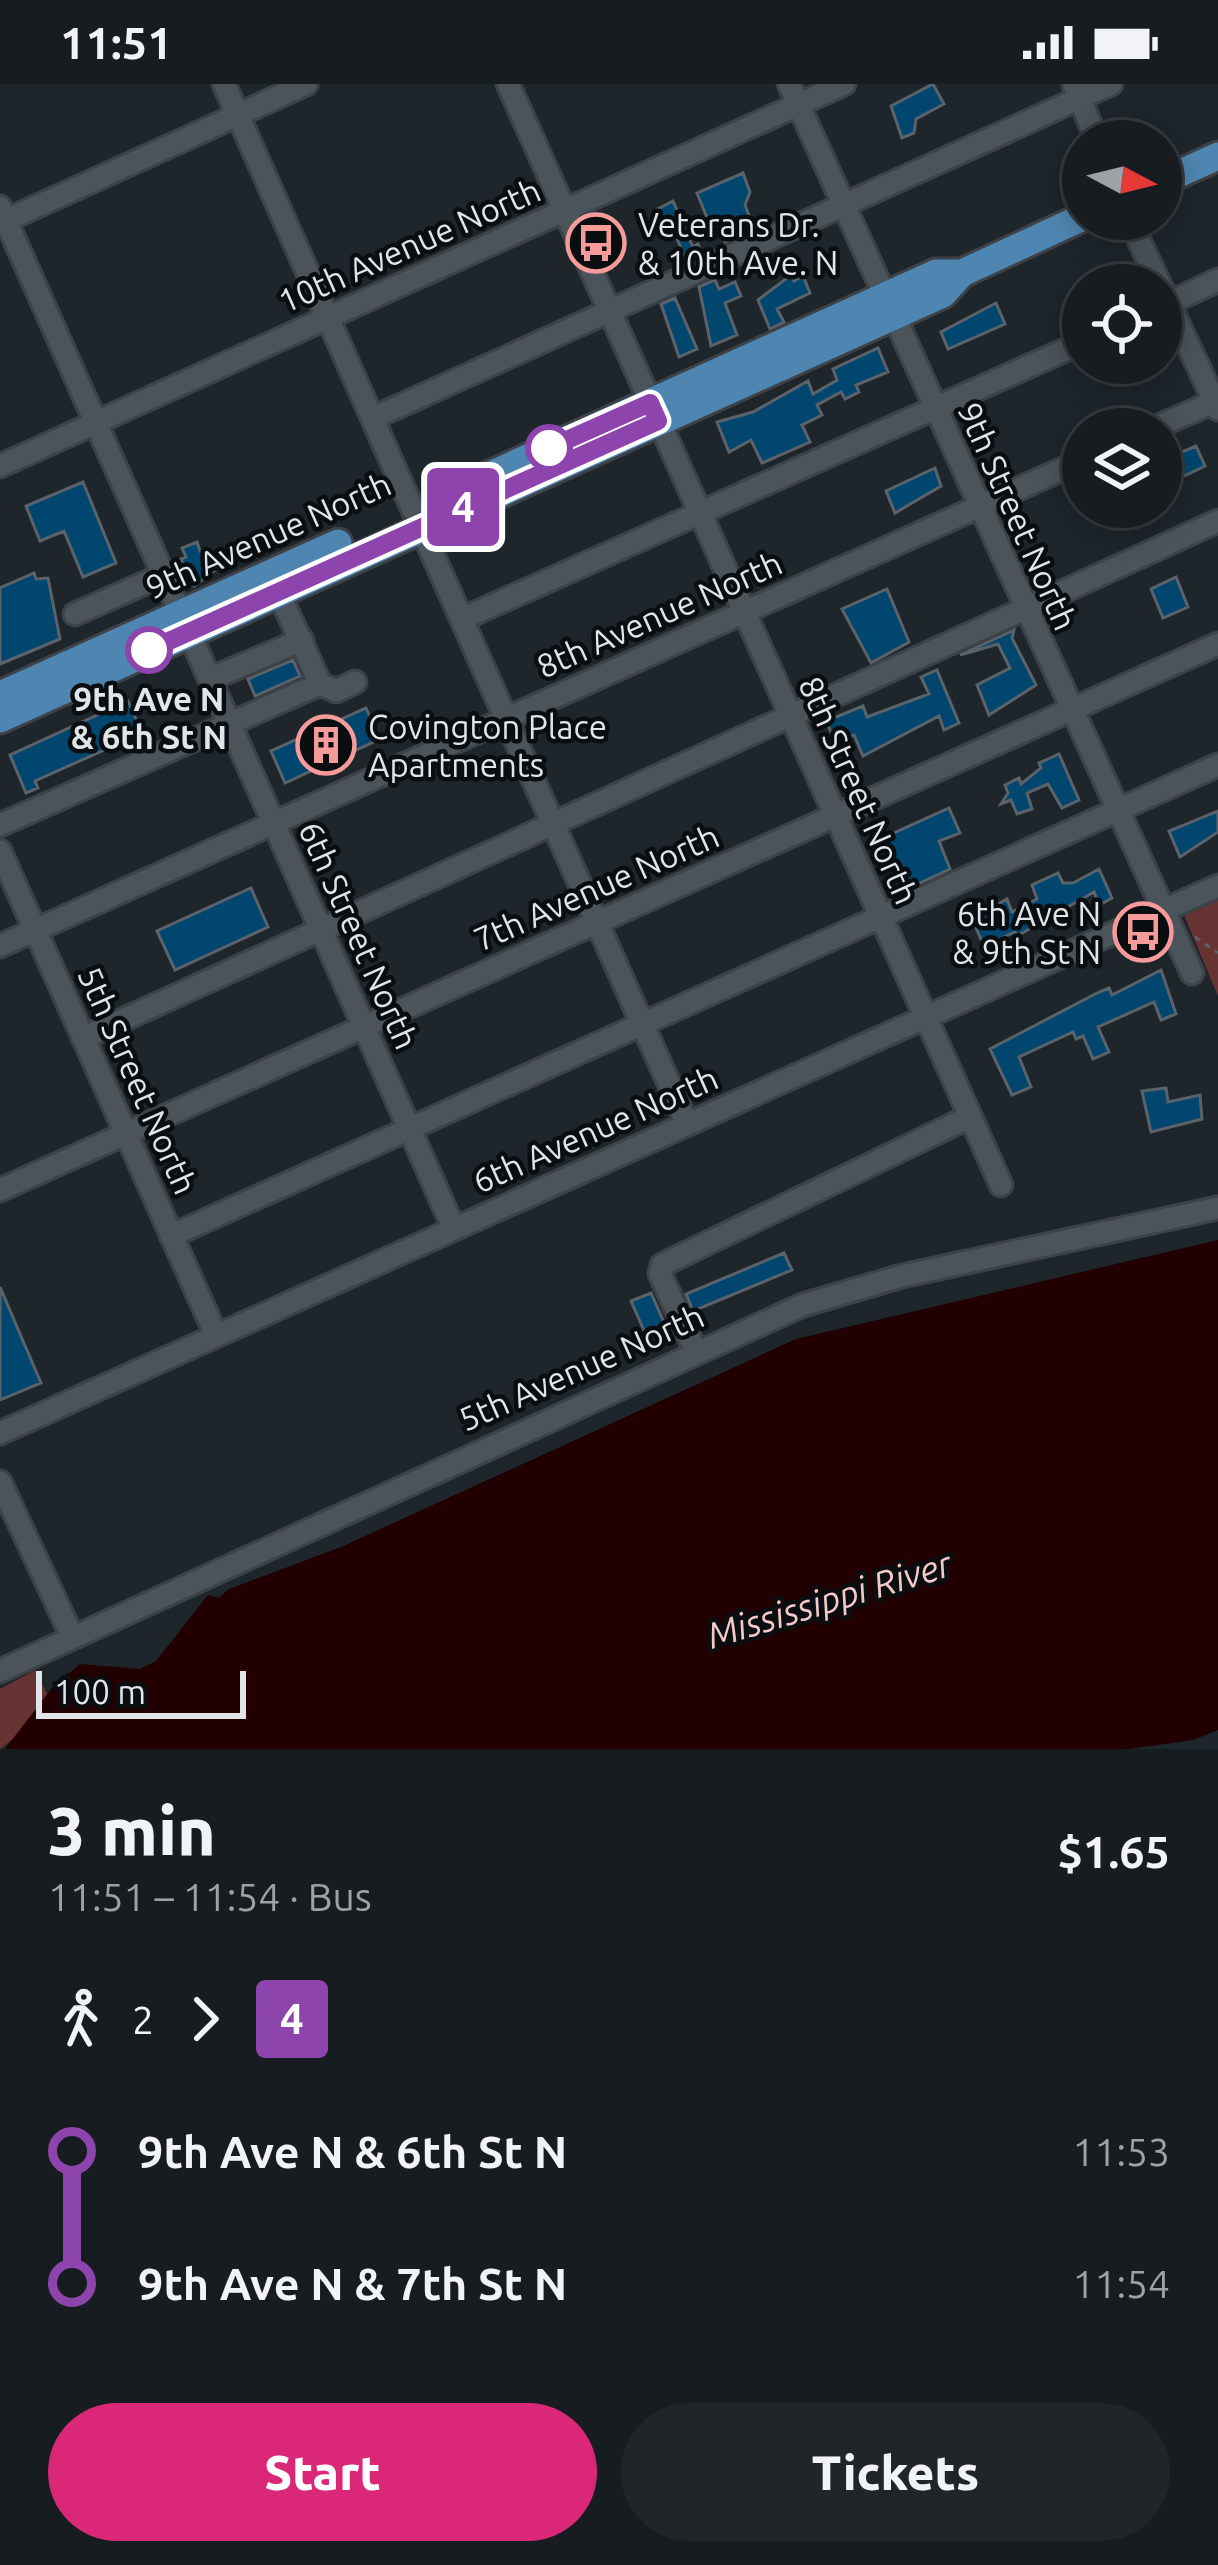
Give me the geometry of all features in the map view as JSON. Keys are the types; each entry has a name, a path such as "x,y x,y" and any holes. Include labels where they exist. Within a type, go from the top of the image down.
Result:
{"main road":[{"path":"1182,172 1218,156"},
{"name":"9th Avenue North","path":"0,695 185,622 886,308 943,294 962,273 1062,227"},
{"name":"9th Avenue North","path":"0,719 185,622 278,591 416,518"}],"street":[{"path":"224,84 687,1124"},
{"path":"2,217 306,84"},
{"name":"8th Street North","path":"508,84 1000,1185"},
{"name":"10th Avenue North","path":"0,466 565,211 793,94 844,84"},
{"path":"373,418 844,206 1077,91 1111,84"},
{"path":"1077,91 1089,120"},
{"name":"9th Street North","path":"793,94 1160,912 1192,973"},
{"name":"6th Street North","path":"2,217 454,1228"},
{"path":"1182,290 1218,280"},
{"path":"1182,333 1217,403 1182,417"},
{"path":"462,619 1062,351"},
{"name":"8th Avenue North","path":"0,946 1062,469"},
{"path":"83,1038 1218,521"},
{"path":"75,614 163,575"},
{"path":"278,591 320,684 336,691 355,682"},
{"path":"210,679 302,640"},
{"name":"7th Avenue North","path":"0,1190 1218,644"},
{"path":"0,825 228,720 320,684"},
{"path":"171,1236 1218,765"},
{"name":"5th Street North","path":"0,851 216,1335"},
{"name":"6th Avenue North","path":"0,1433 1218,886"},
{"path":"696,1352 660,1274 662,1264 969,1117"},
{"name":"5th Avenue North","path":"0,1671 71,1634 696,1352 846,1291 1218,1208"},
{"path":"0,1482 71,1634"}],"path":[{"path":"1192,934 1218,953"}],"shaded area":[{"path":"1218,900 1218,996 1184,915"},
{"path":"35,1670 47,1694 19,1734 0,1749 0,1689"}],"water":[{"name":"Mississippi River","path":"1218,1240 1218,1730 1193,1740 1129,1749 5,1749 52,1688 80,1664 140,1669 156,1661 208,1595 219,1598 229,1589 341,1547 796,1339"}],"building":[{"path":"933,84 944,104 916,119 914,133 902,138 891,106"},
{"path":"743,173 750,192 745,205 754,229 725,242 715,216 708,220 697,193"},
{"path":"673,201 693,247 698,244 702,253 686,260 675,234 667,238 654,211"},
{"path":"791,275 794,281 803,276 810,293 777,309 784,322 770,329 758,300"},
{"path":"715,280 719,289 735,282 741,296 725,303 737,335 711,346 699,287"},
{"path":"675,298 697,349 679,357 661,304"},
{"path":"996,303 1005,324 948,349 941,332"},
{"path":"878,348 888,372 856,385 859,392 845,399 841,392 817,405 822,415 802,425 810,442 762,463 751,440 729,452 717,422 753,412 808,381 813,394 837,380 833,369"},
{"path":"1196,446 1205,466 1182,477 1182,452"},
{"path":"935,468 941,486 895,513 886,491"},
{"path":"83,482 116,563 83,577 64,531 40,541 26,506"},
{"path":"197,542 200,551 208,548 214,571 194,586 181,559 186,557 182,548"},
{"path":"34,573 36,579 48,578 60,639 0,664 0,588"},
{"path":"1176,577 1188,607 1163,618 1151,589"},
{"path":"887,589 909,642 871,663 842,609"},
{"path":"1014,630 1012,638 1036,685 989,715 977,685 1010,668 998,644 960,655"},
{"path":"293,660 300,676 255,696 248,679"},
{"path":"937,670 959,723 944,730 939,716 863,756 854,735 836,743 826,721 863,706 867,717 929,694 921,677"},
{"path":"128,701 142,733 35,781 38,788 26,793 10,755"},
{"name":"Covington Place Apartments","path":"366,708 380,739 285,783 271,751"},
{"path":"1059,754 1079,800 1062,808 1048,784 1027,793 1032,809 1017,814 1011,800 1001,804 1008,793 1005,785 1019,778 1021,784 1041,768 1039,763"},
{"path":"949,808 960,833 939,841 950,869 907,889 885,837"},
{"path":"1218,811 1218,832 1180,857 1169,831"},
{"path":"1099,869 1112,898 1099,905 1094,892 1017,936 1015,932 984,946 972,919 1007,899 1012,912 1037,899 1032,885 1058,873 1063,883 1073,883"},
{"path":"251,888 268,927 175,970 157,931"},
{"path":"1161,970 1176,1014 1161,1020 1154,1002 1098,1027 1109,1052 1093,1059 1083,1036 1076,1039 1073,1032 1019,1057 1031,1087 1012,1095 990,1049 1097,993 1109,988 1112,995"},
{"path":"1166,1088 1168,1102 1200,1095 1202,1119 1151,1132 1142,1091"},
{"path":"784,1253 792,1270 693,1311 686,1294"},
{"path":"0,1287 41,1383 0,1400"},
{"path":"651,1293 666,1327 646,1335 631,1301"}],"bus line":[{"name":"4","path":"149,650 658,421 650,403 549,448"}],"place":[{"name":"Veterans Dr. & 10th Ave. N","path":"596,243"},
{"name":"9th Ave N & 6th St N","path":"149,650"},
{"name":"Covington Place Apartments","path":"326,745"},
{"name":"6th Ave N & 9th St N","path":"1143,932"}]}
